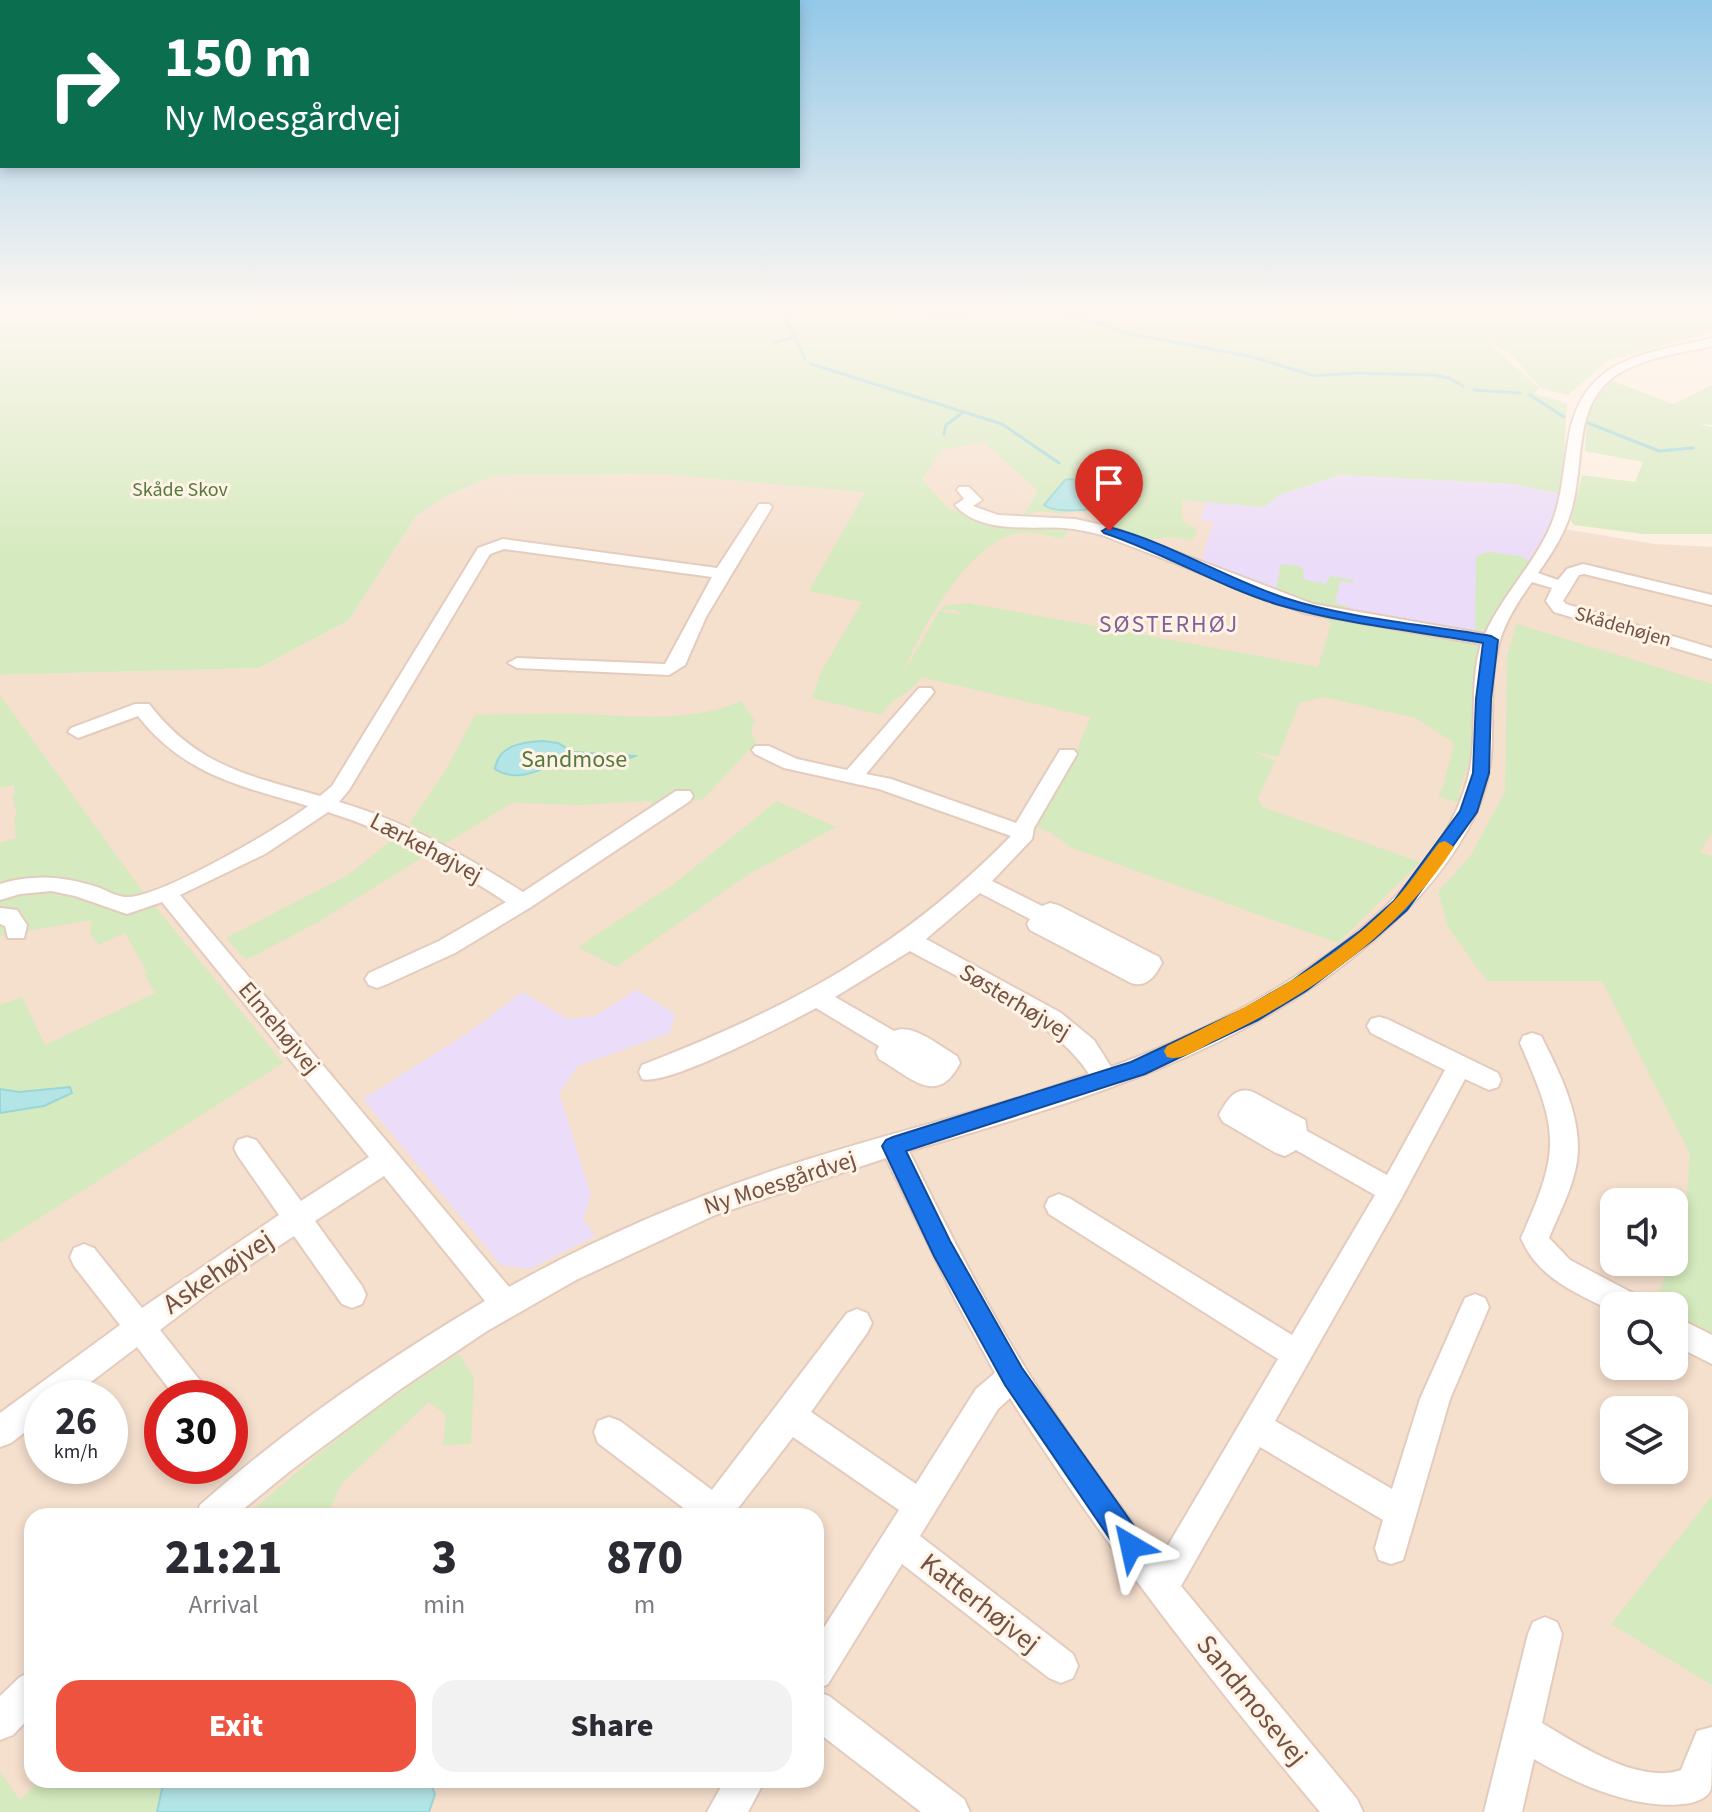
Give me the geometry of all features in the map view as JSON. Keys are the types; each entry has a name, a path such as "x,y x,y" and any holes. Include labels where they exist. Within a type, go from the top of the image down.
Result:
{"street":[{"name":"Ny Moesgårdvej","path":"221,1508 317,1431 413,1361 573,1264 706,1206 1106,1080 1251,1014 1299,986 1351,949 1401,905 1468,812 1476,792 1484,745 1483,699 1491,640 1505,608 1552,541 1558,526 1565,507 1582,406 1590,393"},
{"path":"964,490 974,500 963,505 969,512 983,518 1051,521 1109,531 1151,544 1220,578 1281,601 1310,609 1491,640"},
{"path":"517,663 669,670 676,665 697,617 764,507"},
{"path":"2,886 64,883 83,887 127,906 166,893 271,842 324,805 358,761 453,600 491,545 503,544 722,574"},
{"name":"Skådehøjen","path":"1712,600 1583,569 1573,572 1554,601 1560,608 1712,654"},
{"name":"Skådehøjen","path":"1527,575 1562,586"},
{"path":"852,777 925,692"},
{"path":"78,732 142,708 158,729 199,763 223,774 324,805"},
{"path":"762,750 791,764 884,784 1025,834"},
{"path":"1025,834 1024,828 1067,754"},
{"path":"377,979 488,926 683,796"},
{"name":"Lærkehøjvej","path":"324,805 355,812 415,838 523,902"},
{"path":"651,1072 723,1044 816,997 909,940 978,883 1025,834"},
{"path":"978,883 1044,917"},
{"name":"Elmehøjvej","path":"166,893 505,1303"},
{"path":"0,916 9,916 16,925 16,932"},
{"name":"Søsterhøjvej","path":"909,940 1053,1020 1085,1047 1106,1080"},
{"path":"816,997 896,1044"},
{"path":"1379,1026 1489,1080"},
{"path":"1532,1043 1557,1098 1564,1127 1560,1178 1535,1238 1536,1245 1550,1263 1604,1292"},
{"path":"1162,1587 1392,1191 1460,1065"},
{"path":"1291,1135 1392,1191"},
{"name":"Sandmosevej","path":"893,1146 942,1248 1014,1376 1080,1476 1162,1587 1344,1812"},
{"name":"Askehøjvej","path":"247,1148 352,1295"},
{"name":"Askehøjvej","path":"68,1380 139,1326 388,1159"},
{"path":"1059,1206 1297,1354"},
{"name":"Askehøjvej","path":"84,1257 181,1380"},
{"path":"1391,1548 1435,1399 1475,1307"},
{"path":"718,1508 857,1323"},
{"path":"1688,1337 1712,1350"},
{"name":"Katterhøjvej","path":"824,1659 987,1399 1014,1376"},
{"name":"Askehøjvej","path":"0,1432 24,1414"},
{"path":"790,1416 920,1506"},
{"path":"1255,1427 1401,1512"},
{"path":"609,1432 710,1508"},
{"name":"Katterhøjvej","path":"898,1540 1061,1666"},
{"path":"1503,1812 1545,1634"},
{"path":"0,1722 24,1697"},
{"path":"824,1715 951,1812"},
{"path":"1522,1731 1626,1793 1654,1799 1675,1796 1696,1782 1710,1744"},
{"path":"726,1812 742,1788"}],"shaded area":[{"path":"992,427 1068,509 1131,500 1207,500 1513,484 1552,527 1655,544 1712,547 1712,1812 0,1812 0,675 259,668 349,620 416,516 446,496 494,476 891,471"},
{"path":"1341,475 1513,484 1562,494 1556,517 1483,632 1448,630 1304,604 1216,573 1202,557 1214,522 1200,519 1207,500 1264,507 1281,494"},
{"path":"636,990 675,1014 670,1033 578,1066 559,1093 591,1195 583,1219 595,1236 530,1269 501,1265 363,1099 471,1031 522,992 568,1019 595,1016"}],"green space":[{"name":"Skåde Skov","path":"0,393 1535,393 1567,403 1562,494 1513,484 1341,475 1281,494 1264,507 1182,500 1182,521 1195,528 1197,533 1193,540 1169,537 1150,540 1115,529 1119,520 1114,515 1069,510 1063,514 1039,511 1023,516 1038,491 984,442 943,449 922,480 949,509 989,522 1069,526 1063,539 1020,533 1001,539 983,551 949,589 922,633 904,672 939,611 962,615 956,610 941,610 942,606 968,603 1318,667 1331,624 1322,615 1476,643 1483,649 1477,749 1469,760 1459,792 1464,800 1457,802 1438,796 1454,743 1416,718 1324,697 1299,703 1278,757 1255,752 1275,761 1258,798 1262,807 1420,862 1338,943 1072,848 1050,832 1032,826 1074,756 1091,717 921,677 882,715 812,698 821,672 862,602 809,591 865,492 660,474 494,476 446,496 416,516 349,620 259,668 0,675"},
{"path":"1643,393 1673,404 1696,393 1712,393 1712,425 1699,424 1712,427 1712,534 1643,534 1574,525 1571,521 1582,475 1635,482 1643,462 1585,451 1590,412 1598,394"},
{"path":"1489,552 1521,556 1529,561 1487,630 1475,630 1476,556"},
{"path":"1281,564 1299,566 1304,570 1303,579 1326,584 1330,576 1354,580 1353,583 1340,581 1335,603 1350,607 1349,611 1275,594"},
{"path":"1517,624 1712,684 1712,832 1700,852 1712,856 1712,1338 1688,1325 1688,1292 1659,1292 1665,1276 1688,1276 1690,1154 1602,981 1487,981 1448,927 1438,892 1471,855 1505,792 1507,656"},
{"path":"0,695 137,884 283,1063 0,1243 0,1005 22,997 45,1045 155,993 125,933 99,945 90,934 91,920 0,936 0,843 16,838 14,817 17,815 12,796 15,795 14,785 0,788"},
{"name":"Sandmose","path":"741,701 755,721 751,732 756,743 703,799 657,806 649,801 580,805 512,803 445,844 409,824 446,770 475,715 682,715 702,713"},
{"path":"777,801 836,827 749,874 616,967 578,947 674,884"},
{"path":"394,838 425,856 318,922 246,960 226,938 348,875"},
{"path":"459,1354 474,1378 471,1444 443,1445 446,1415 429,1402 341,1484 330,1508 255,1508 349,1430"},
{"path":"1712,1496 1712,1685 1611,1624"},
{"path":"0,1772 20,1800 33,1788 162,1788 157,1812 0,1812"}],"water":[{"path":"1065,480 1082,481 1080,485 1090,492 1131,500 1086,510 1061,510 1044,505"},
{"path":"558,743 573,752 635,756 621,759 573,757 525,775 505,774 495,769 506,750 520,744"},
{"path":"70,1087 72,1093 44,1106 0,1113 0,1089 19,1092"},
{"path":"162,1788 432,1788 435,1794 429,1812 157,1812"}],"waterway":[{"path":"902,393 1002,424 1059,463"},
{"path":"1513,393 1520,393"},
{"path":"1530,395 1564,417"},
{"path":"944,434 946,425 962,413"},
{"path":"1588,423 1659,451 1693,448"}],"slow traffic":[{"path":"1174,1051 1251,1014 1299,986 1351,949 1401,905 1445,847"}],"district":[{"name":"SØSTERHØJ","path":"1169,624"}],"route":[{"path":"1109,531 1151,544 1220,578 1281,601 1310,609 1491,640 1483,699 1481,773 1468,812 1401,905 1351,949 1299,986 1251,1014 1138,1068 893,1146 942,1248 1014,1376 1131,1546"}]}
